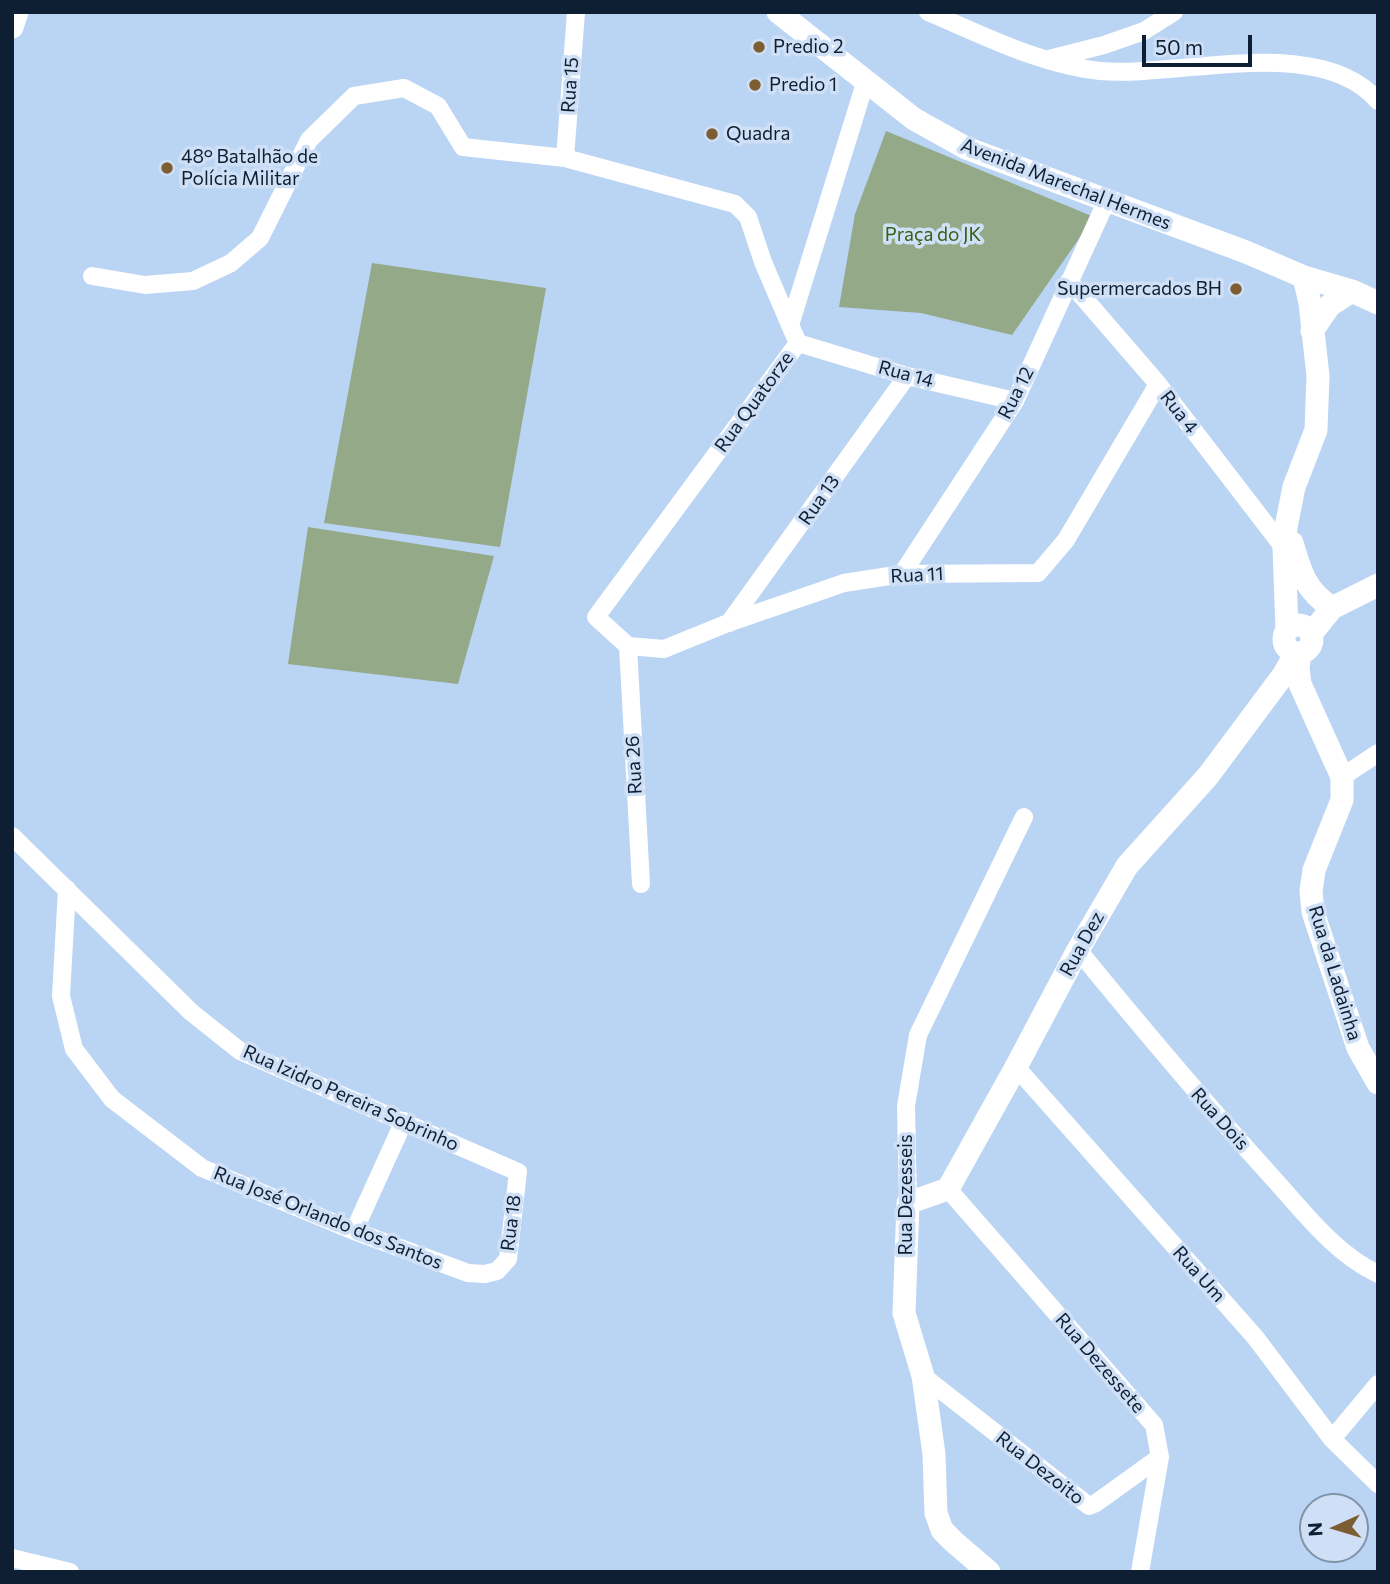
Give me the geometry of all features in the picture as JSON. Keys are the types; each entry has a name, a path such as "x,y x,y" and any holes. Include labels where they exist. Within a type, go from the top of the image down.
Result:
{"street":[{"name":"Rua 15","path":"565,158 576,12"},
{"name":"Avenida Marechal Hermes","path":"778,12 914,120 966,148 1378,303"},
{"path":"928,12 1046,60 1110,71 1144,72 1254,62 1315,67 1346,77 1369,91 1378,101"},
{"path":"1046,60 1144,31 1174,12"},
{"path":"12,27 15,13"},
{"name":"Rua Quatorze","path":"628,646 596,617 798,343 790,325 866,80"},
{"path":"92,276 145,285 193,281 231,263 260,238 309,140 354,96 404,88 438,106 463,147 565,158 735,204 748,217 763,262 790,325"},
{"name":"Rua 12","path":"902,574 1015,401 1107,200"},
{"path":"1304,277 1310,303 1318,376 1316,430 1294,487 1285,538 1299,643 1300,684 1342,777 1378,753"},
{"name":"Rua 4","path":"1069,281 1285,538"},
{"path":"1312,331 1330,305 1352,291"},
{"name":"Rua 14","path":"798,343 907,376 1015,401"},
{"name":"Rua 13","path":"728,623 907,376"},
{"name":"Rua 11","path":"628,646 664,649 728,623 844,583 902,574 1038,573 1066,540 1158,384"},
{"path":"1285,538 1303,577 1317,598 1332,608"},
{"path":"1299,643 1332,608 1378,585"},
{"name":"Rua Dez","path":"948,1189 1078,950 1127,866 1208,776 1273,688 1299,643"},
{"name":"Rua 26","path":"628,646 641,884"},
{"name":"Rua da Ladainha","path":"1342,777 1342,800 1314,870 1311,891 1313,912 1358,1048 1378,1083"},
{"name":"Rua Dezesseis","path":"989,1572 942,1530 936,1513 934,1454 923,1376 904,1313 908,1203 905,1106 918,1035 1024,817"},
{"name":"Rua Izidro Pereira Sobrinho","path":"12,836 191,1012 240,1051 518,1172"},
{"name":"Rua José Orlando dos Santos","path":"67,889 61,996 74,1049 113,1099 202,1168 354,1231 468,1273 485,1274 497,1271"},
{"name":"Rua Dois","path":"1078,950 1207,1105 1333,1244 1378,1274"},
{"name":"Rua Um","path":"1016,1067 1255,1337 1332,1439 1378,1483"},
{"path":"354,1231 404,1121"},
{"name":"Rua 18","path":"497,1271 508,1259 518,1172"},
{"path":"908,1203 948,1189"},
{"name":"Rua Dezessete","path":"948,1189 1154,1425 1160,1457 1140,1572"},
{"name":"Rua Dezoito","path":"923,1376 1089,1506 1160,1457"},
{"path":"1332,1439 1378,1384"},
{"path":"12,1558 70,1572"}],"green space":[{"name":"Praça do JK","path":"886,131 1094,217 1012,335 921,313 839,307 855,214"},
{"path":"372,263 546,288 500,547 324,523"},
{"path":"308,527 494,556 458,684 288,664"}],"place":[{"name":"Predio 2","path":"759,47"},
{"name":"Predio 1","path":"755,85"},
{"name":"Quadra","path":"712,134"},
{"name":"48° Batalhão de Polícia Militar","path":"167,168"},
{"name":"Supermercados BH","path":"1236,289"}]}
